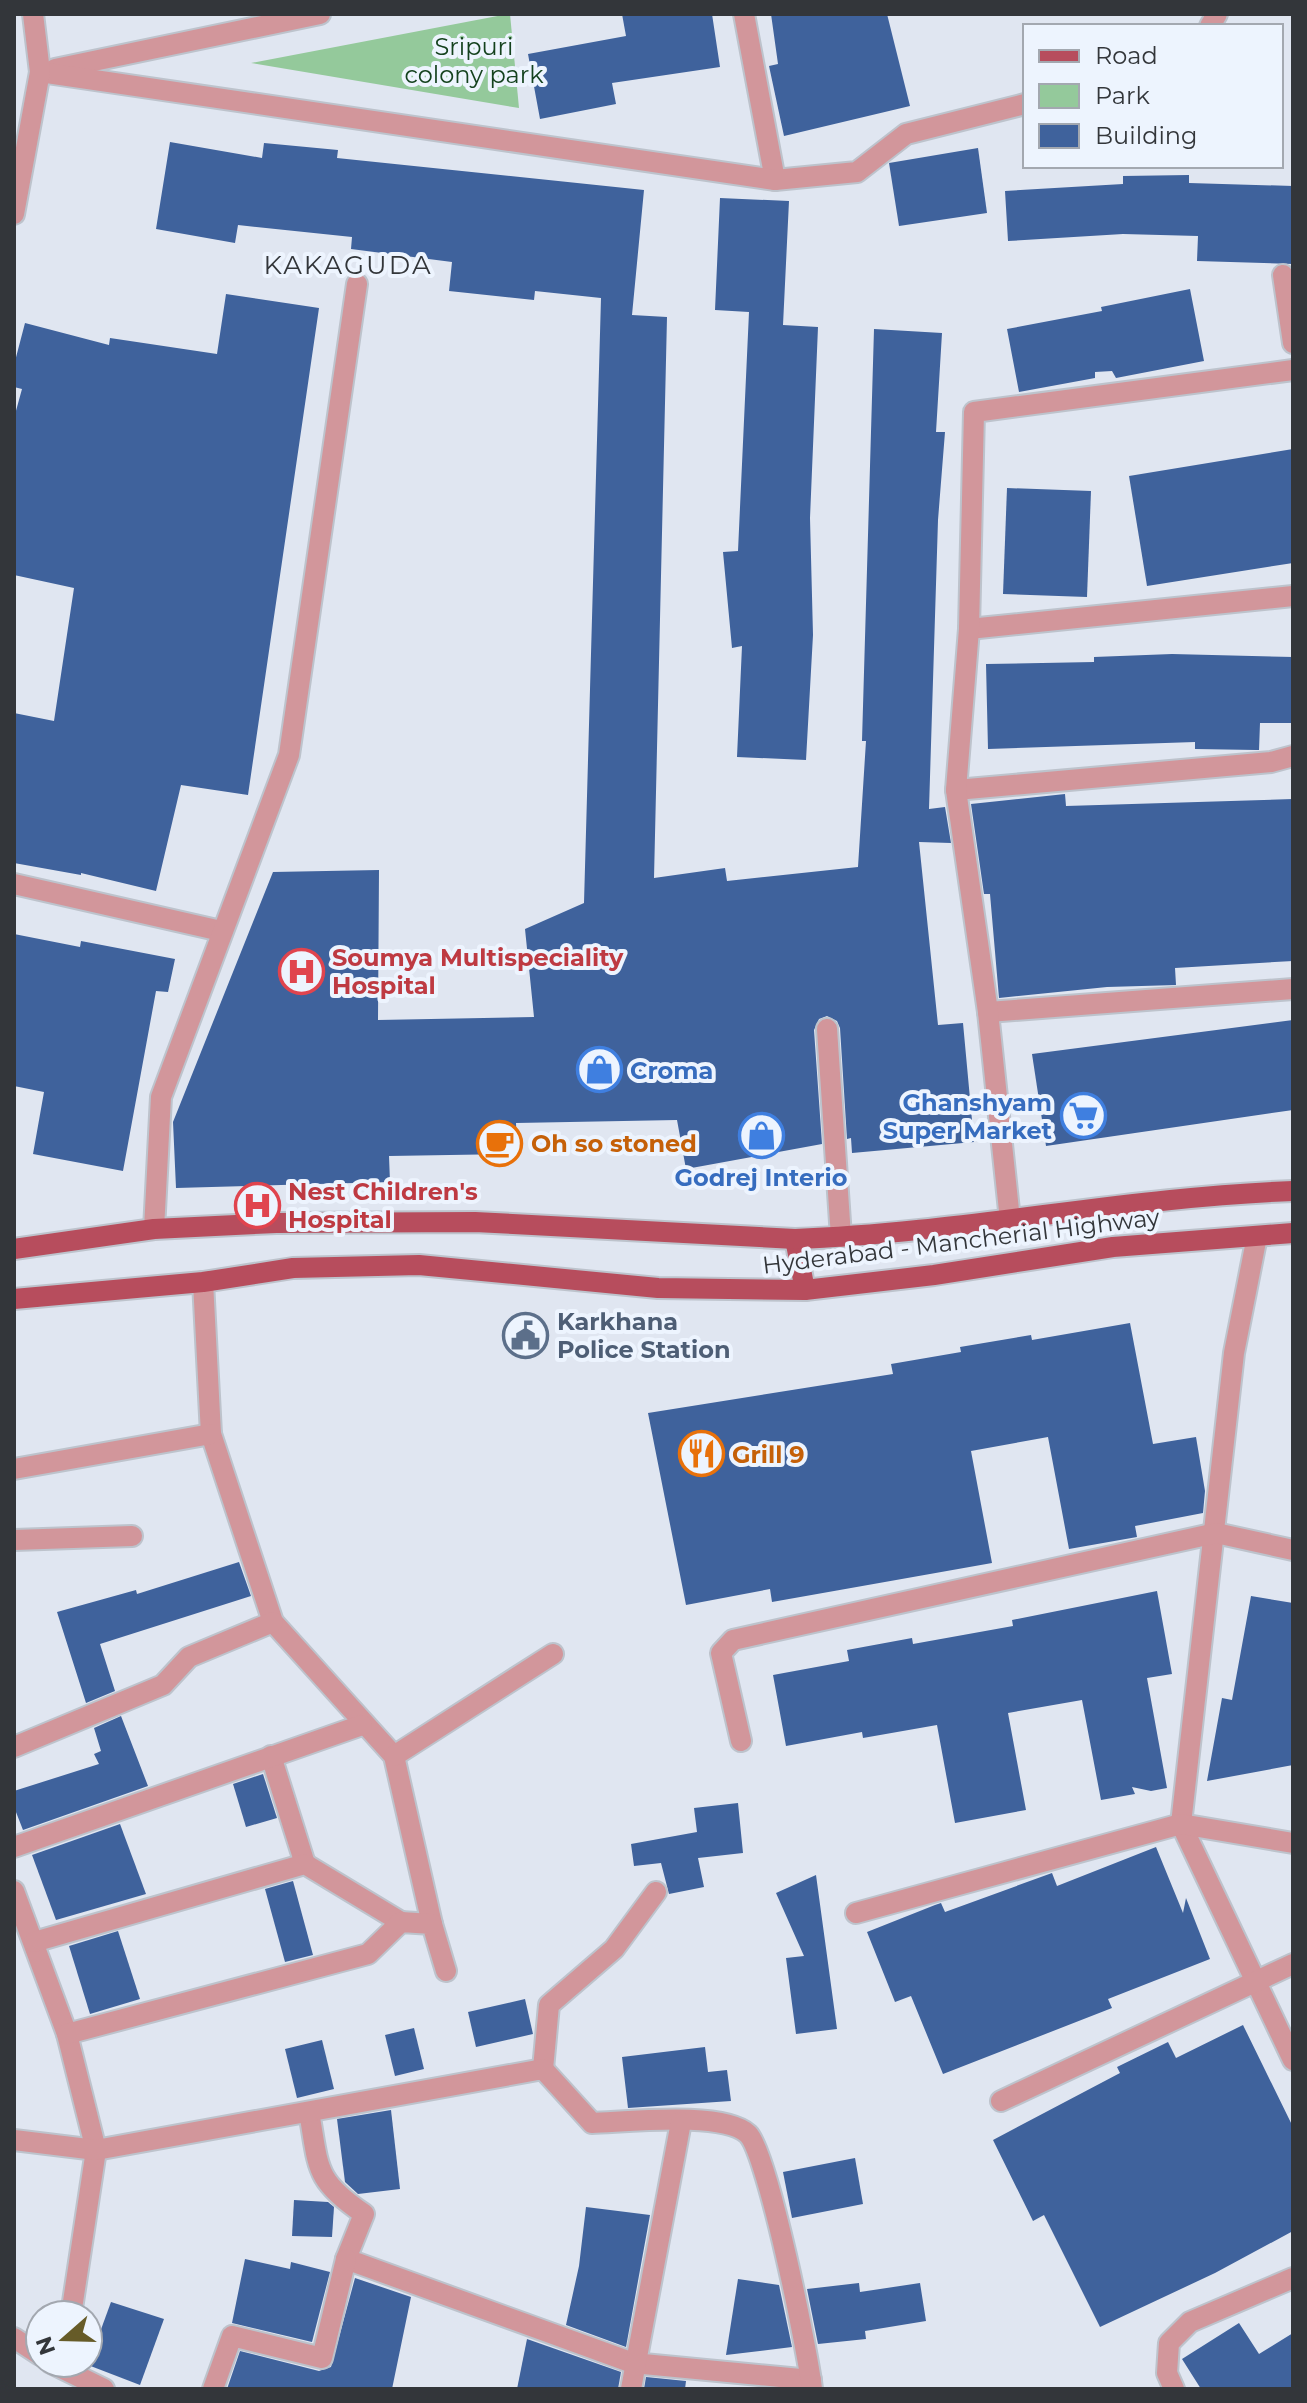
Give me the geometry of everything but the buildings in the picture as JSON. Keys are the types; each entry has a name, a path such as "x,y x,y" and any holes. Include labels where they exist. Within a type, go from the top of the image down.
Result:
{"main road":[{"name":"Hyderabad - Mancherial Highway","path":"14,1249 154,1229 276,1223 475,1222 795,1239 841,1237 1010,1220 1144,1201 1293,1191"},
{"name":"Hyderabad - Mancherial Highway","path":"14,1299 203,1282 293,1268 419,1265 658,1288 805,1290 934,1275 1113,1247 1293,1233"},
{"path":"795,1239 805,1290"}],"street":[{"path":"14,214 40,72 33,14"},
{"path":"40,72 320,14"},
{"path":"744,14 775,180"},
{"path":"40,72 775,180 857,172 906,134 1023,105"},
{"path":"1283,275 1293,343"},
{"path":"154,1229 161,1097 289,755 357,284"},
{"path":"1010,1220 988,1012 956,790 969,629 974,412 1293,370"},
{"path":"969,629 1293,596"},
{"path":"956,790 1271,762 1293,756"},
{"path":"14,884 221,931"},
{"path":"988,1012 1293,989"},
{"path":"827,1029 841,1237"},
{"path":"1257,1236 1234,1353 1181,1824 1293,2060"},
{"path":"203,1282 211,1434 273,1622 362,1725 394,1756 432,1924 446,1971"},
{"path":"14,1469 211,1434"},
{"path":"741,1741 721,1653 733,1640 1216,1533 1293,1550"},
{"path":"14,1540 132,1536"},
{"path":"14,1747 163,1685 189,1657 273,1622"},
{"path":"394,1756 553,1654"},
{"path":"14,1847 362,1725"},
{"path":"271,1756 305,1864 401,1922 432,1924"},
{"path":"856,1913 1181,1824 1293,1843"},
{"path":"34,1942 305,1864"},
{"path":"14,1891 67,2034 96,2150 73,2299"},
{"path":"346,2259 633,2363 811,2385 788,2260 758,2153 748,2134 720,2121 592,2123 543,2069 549,2005 614,1949 656,1892"},
{"path":"67,2034 368,1954 401,1922"},
{"path":"1001,2101 1293,1964"},
{"path":"14,2140 96,2150 543,2069"},
{"path":"213,2389 232,2336 322,2358 346,2259 364,2214 336,2195 321,2178 309,2112"},
{"path":"631,2389 633,2363 681,2122"},
{"path":"1174,2389 1167,2373 1169,2343 1190,2322 1293,2278"},
{"path":"78,2379 104,2389"}],"green space":[{"name":"Sripuri colony park","path":"508,14 519,108 251,63"}],"place":[{"name":"Soumya Multispeciality Hospital","path":"301,971"},
{"name":"Croma","path":"599,1070"},
{"name":"Ghanshyam Super Market","path":"1083,1116"},
{"name":"Godrej Interio","path":"761,1135"},
{"name":"Oh so stoned","path":"500,1143"},
{"name":"Nest Children's Hospital","path":"257,1205"},
{"name":"Karkhana Police Station","path":"526,1335"},
{"name":"Grill 9","path":"701,1454"}],"district":[{"name":"KAKAGUDA","path":"348,265"}]}
